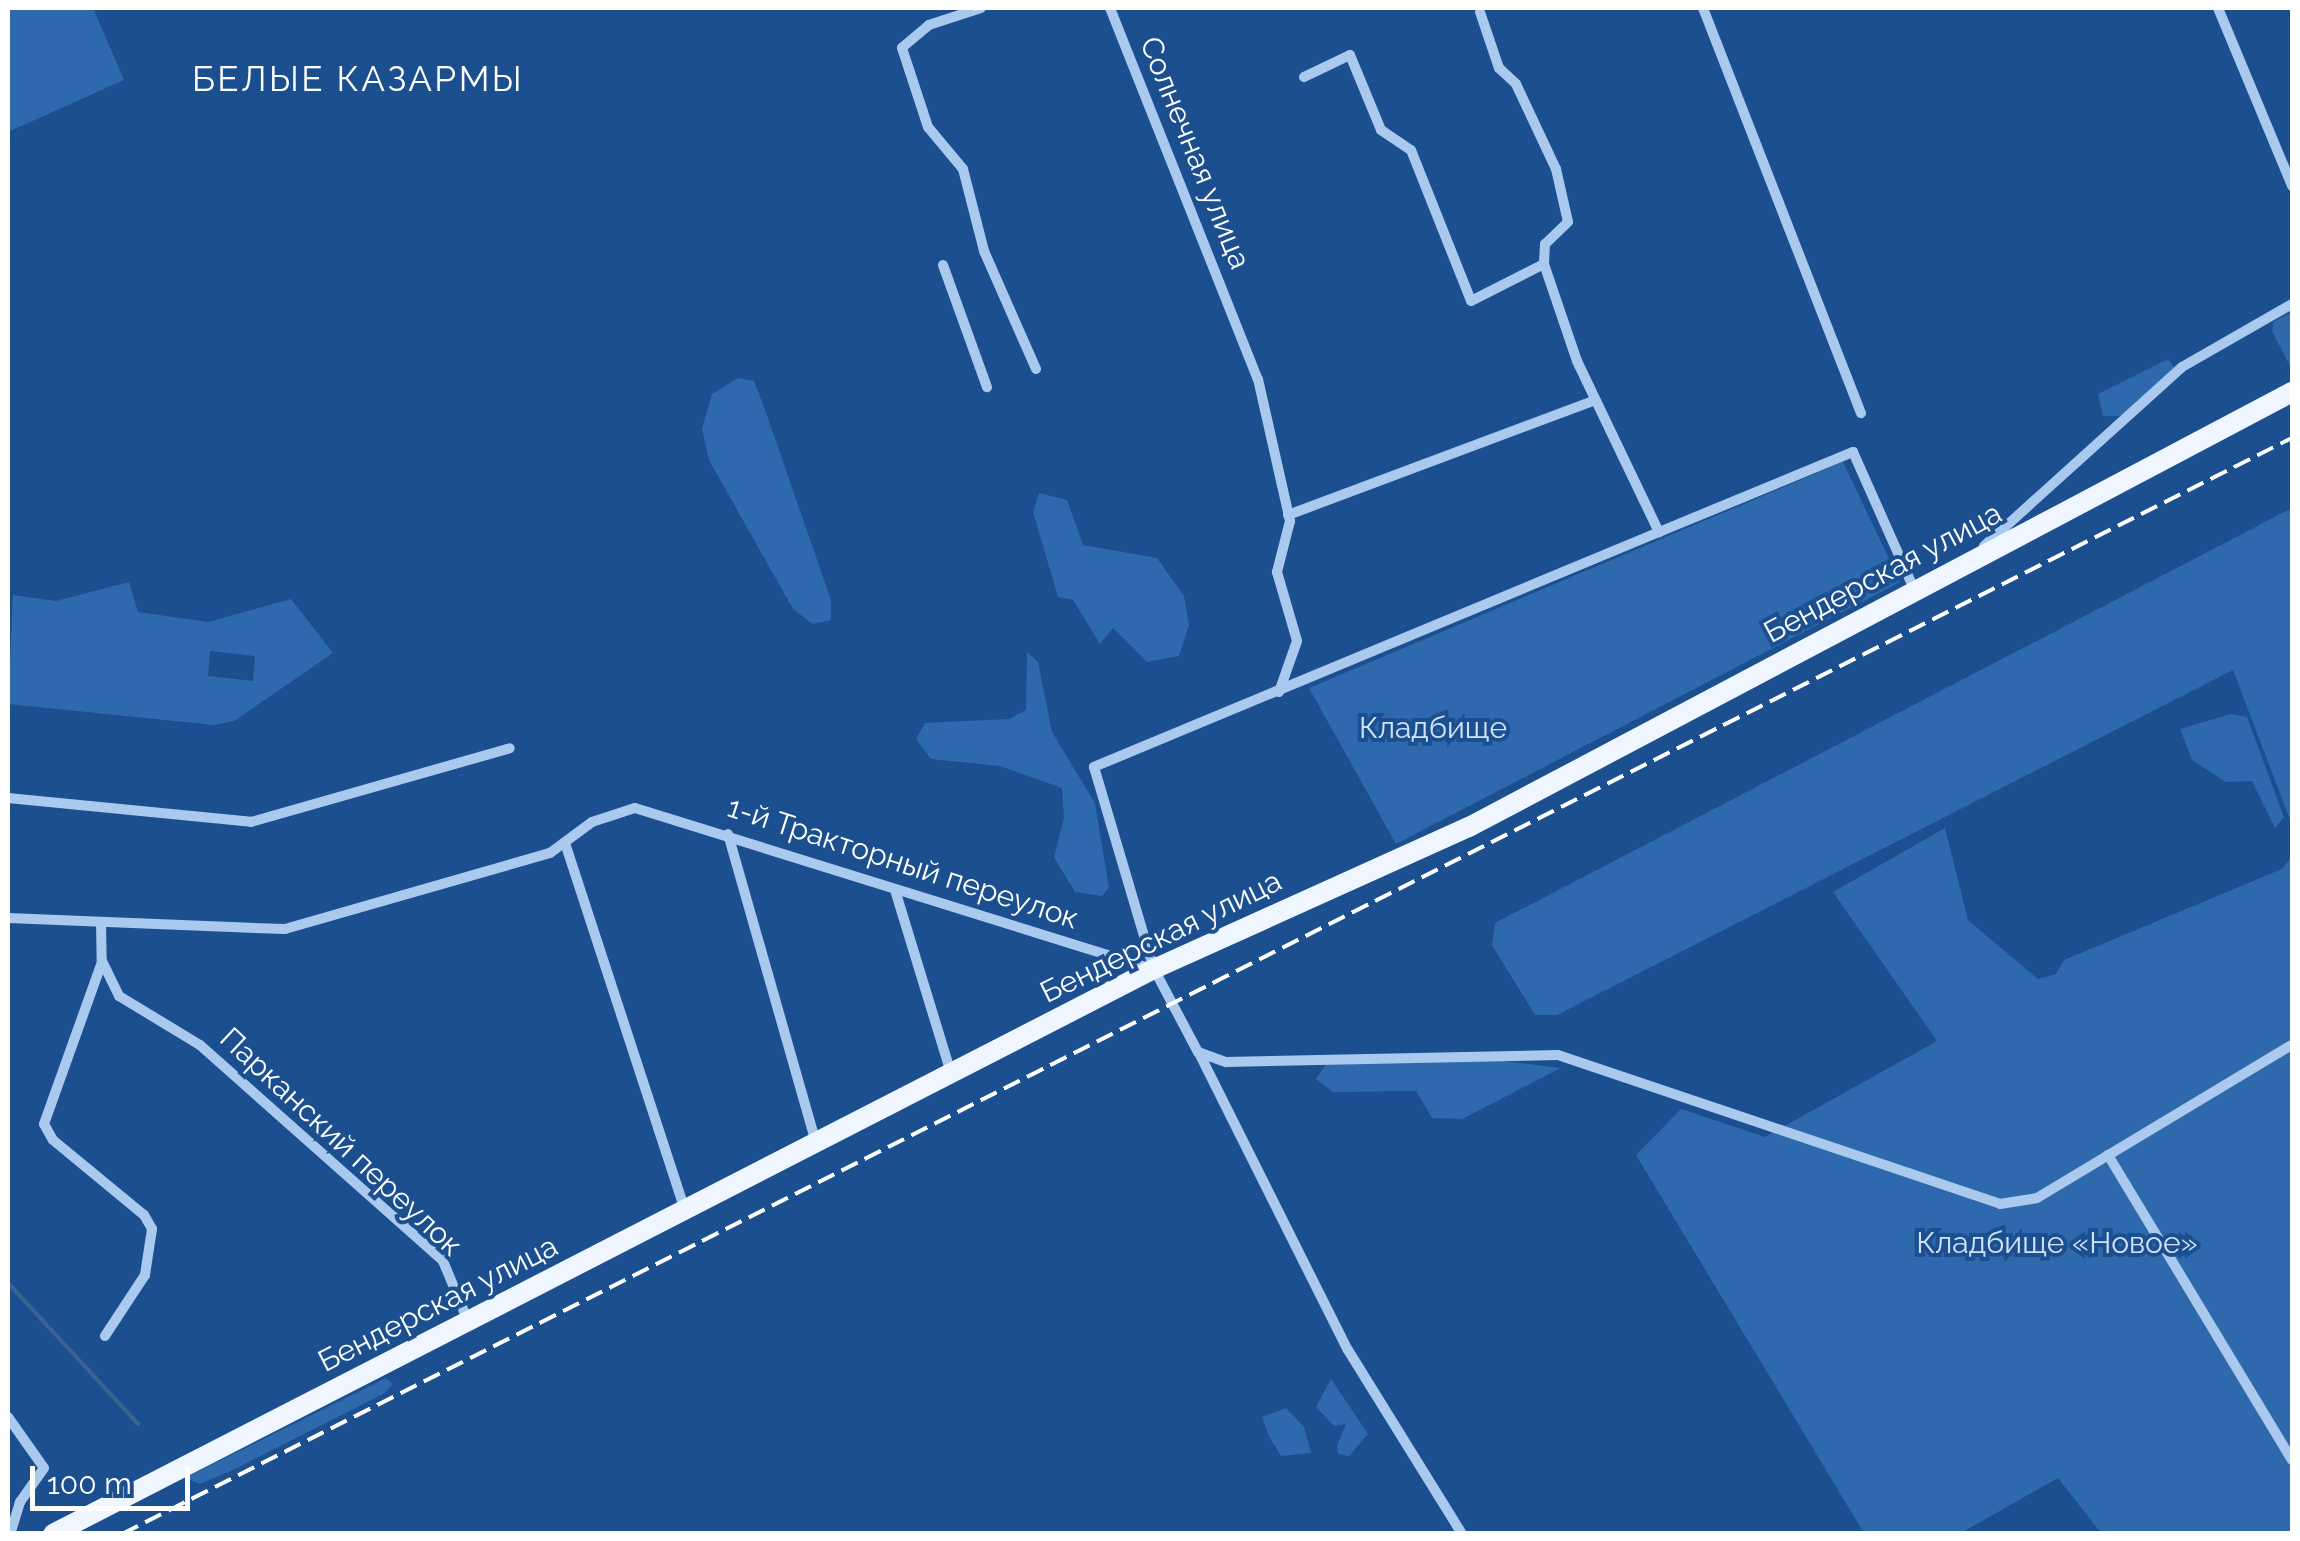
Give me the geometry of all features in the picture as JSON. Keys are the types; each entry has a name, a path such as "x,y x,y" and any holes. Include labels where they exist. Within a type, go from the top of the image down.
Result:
{"main road":[{"name":"Бендерская улица","path":"53,1534 1154,969 1469,827 2292,392"}],"street":[{"path":"981,8 930,25 902,48 928,127 963,169 984,251 1036,369"},
{"name":"Солнечная улица","path":"1110,8 1258,379 1288,515"},
{"path":"1704,8 1861,413"},
{"path":"2218,8 2292,186"},
{"path":"1480,12 1499,68 1516,84 1556,169 1568,222 1545,244 1544,264 1593,402 1606,414 1659,532"},
{"path":"1304,76 1350,55 1381,130 1411,150 1472,301 1544,264"},
{"path":"943,265 987,387"},
{"path":"1966,563 2182,367 2292,304"},
{"path":"1280,692 1297,640 1277,572 1288,515 1593,402"},
{"path":"1462,1534 1348,1350 1154,969 1094,766 1852,452 1914,589"},
{"path":"8,798 251,822 510,748"},
{"name":"1-й Тракторный переулок","path":"565,843 611,813 635,808 1154,969"},
{"path":"728,834 816,1144"},
{"path":"8,918 285,929 532,858 565,843 685,1212"},
{"path":"895,890 952,1074"},
{"path":"100,922 102,961 44,1124 53,1140 144,1215 152,1229 145,1275 105,1336"},
{"name":"Парканский переулок","path":"102,961 119,996 200,1045 444,1261 468,1322"},
{"path":"1198,1052 1226,1062 1558,1056 2000,1204 2037,1198 2292,1045"},
{"path":"2108,1155 2292,1460"},
{"path":"8,1417 44,1468 20,1502 10,1534"}],"green space":[{"path":"8,8 93,8 124,80 8,132"},
{"path":"2292,313 2292,370 2272,331 2274,321"},
{"path":"2168,359 2175,368 2121,416 2103,416 2098,394"},
{"path":"738,378 754,381 764,407 831,600 831,620 813,624 793,609 709,460 702,429 712,394"},
{"name":"Кладбище","path":"1843,462 1900,582 1396,844 1309,688"},
{"path":"1039,493 1067,500 1083,545 1157,558 1184,596 1189,625 1179,656 1147,662 1113,628 1100,644 1073,600 1058,597 1033,512"},
{"path":"2292,508 2292,825 2233,670 1557,1015 1535,1015 1492,945 1495,923"},
{"path":"129,582 138,612 208,622 291,599 333,653 234,721 214,725 8,704 13,595 56,601","holes":["210,651 255,656 253,681 208,676"]},
{"path":"1027,652 1038,662 1052,732 1095,803 1109,887 1102,896 1075,892 1054,857 1064,818 1062,788 1000,766 931,759 916,739 925,723 1009,719 1026,710"},
{"path":"2231,714 2247,717 2284,817 2275,828 2252,781 2226,782 2192,760 2180,729"},
{"name":"Кладбище «Новое»","path":"1945,828 1968,920 2038,979 2056,974 2064,960 2282,869 2292,856 2292,1533 2101,1533 2058,1478 1961,1533 1864,1533 1636,1155 1681,1109 1765,1137 1937,1041 1833,892"},
{"path":"1494,1060 1561,1068 1462,1119 1432,1118 1416,1091 1333,1092 1316,1079 1327,1063"},
{"path":"386,1378 393,1384 385,1393 235,1469 200,1484 185,1478"},
{"path":"1331,1379 1368,1434 1349,1456 1338,1454 1337,1445 1346,1424 1334,1426 1316,1407"},
{"path":"1286,1408 1304,1427 1311,1453 1281,1456 1269,1436 1262,1417"}],"waterway":[{"path":"8,1283 138,1424"}],"railway":[{"path":"122,1534 2292,438"}],"district":[{"name":"БЕЛЫЕ КАЗАРМЫ","path":"358,79"}]}
